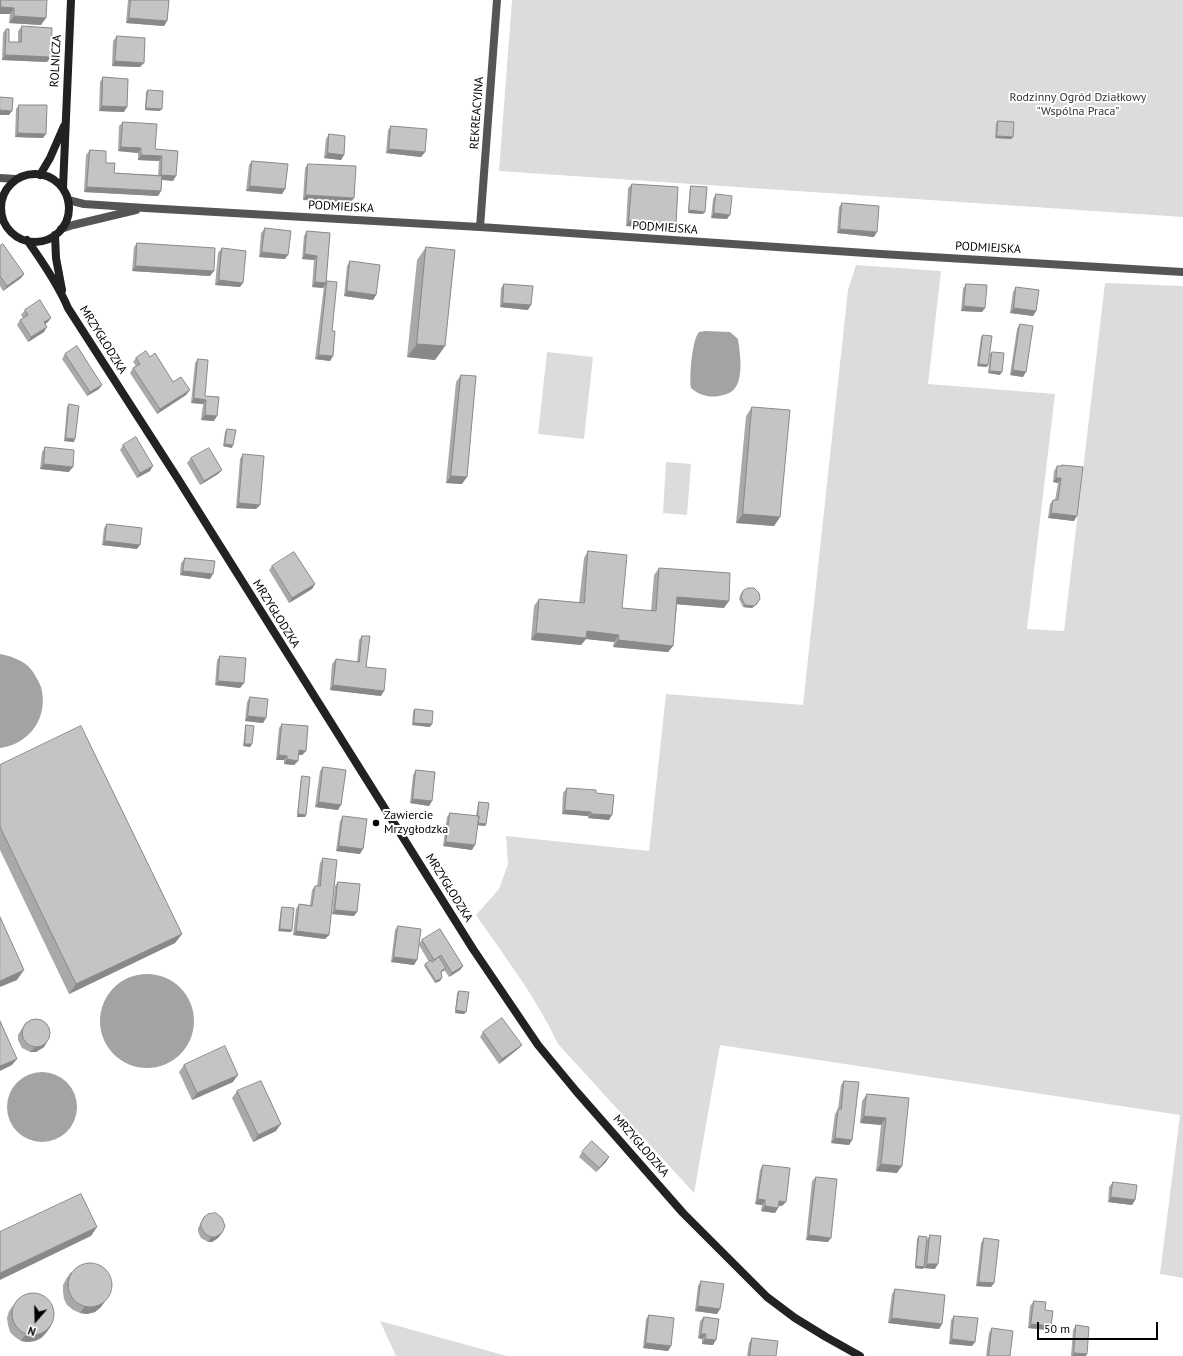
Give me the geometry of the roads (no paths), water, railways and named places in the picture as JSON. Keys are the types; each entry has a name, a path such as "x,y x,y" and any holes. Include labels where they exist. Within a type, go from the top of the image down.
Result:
{"street":[{"name":"ROLNICZA","path":"63,188 72,0"},
{"name":"REKREACYJNA","path":"480,227 497,0"},
{"name":"ROLNICZA","path":"40,175 50,158 65,124"},
{"path":"26,175 40,175 47,176 63,188 68,200 69,210 67,220 55,235 41,241 30,242 18,238 9,230 3,220 0,208 8,186 16,179 26,175"},
{"path":"0,178 16,179"},
{"name":"PODMIEJSKA","path":"68,200 84,204 145,208 480,227 1183,272"},
{"name":"PODMIEJSKA","path":"61,229 80,223 145,208"},
{"name":"MRZYGŁODZKA","path":"55,235 56,258 64,299"},
{"name":"MRZYGŁODZKA","path":"27,240 45,267 68,308 195,506 473,949 538,1045 576,1091 683,1213 767,1297 795,1318 860,1356"}],"place":[{"name":"Zawiercie Mrzygłodzka","path":"376,823"}],"park label":[{"name":"Rodzinny Ogród Działkowy \"Wspólna Praca\"","path":"1078,105"}]}
